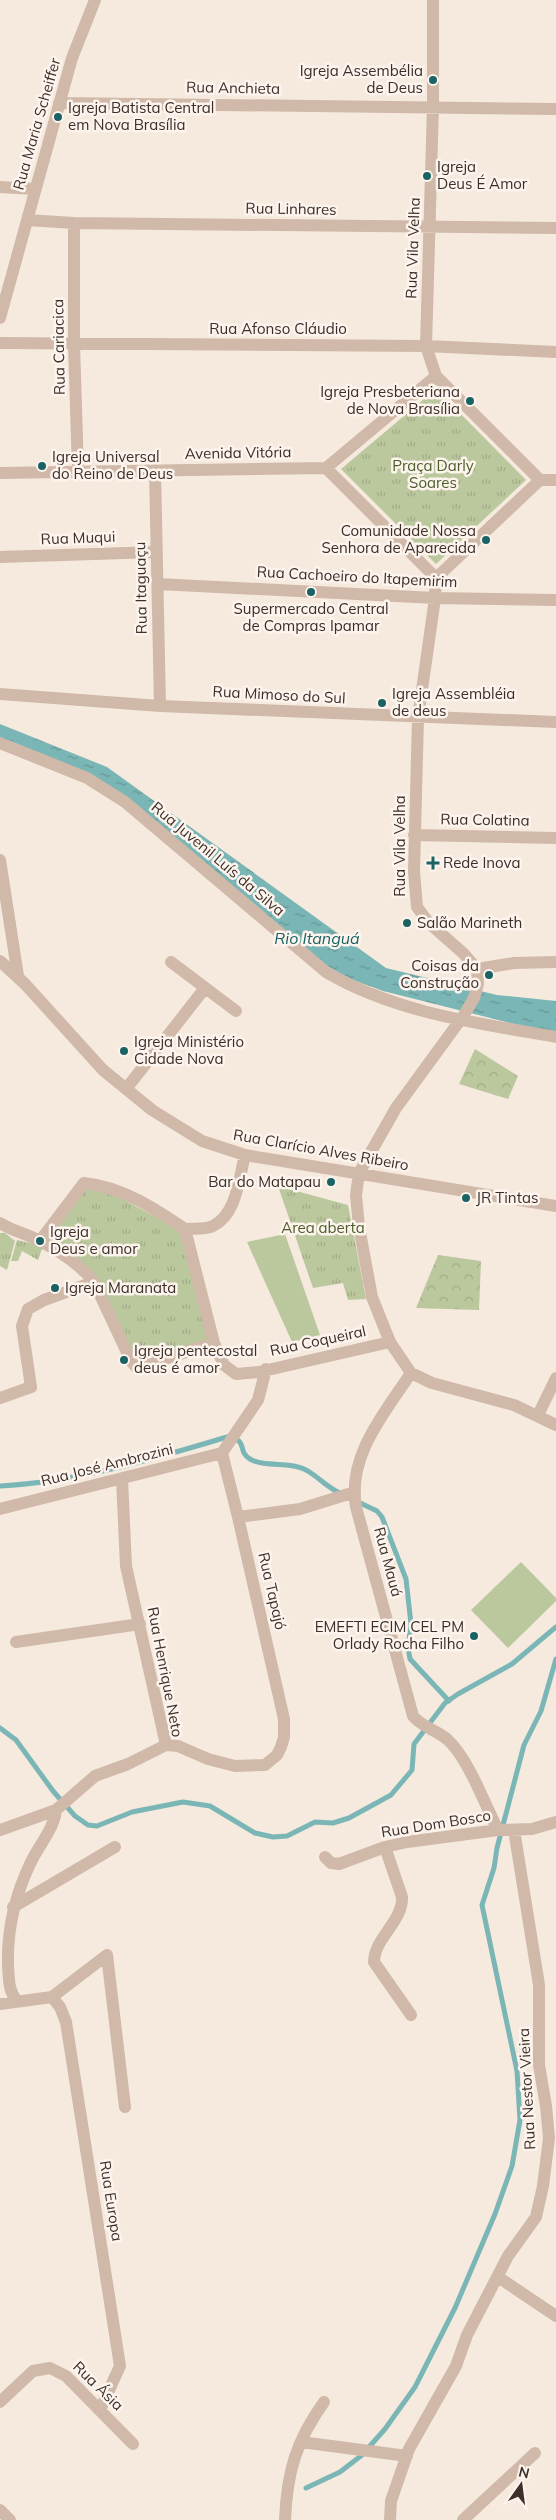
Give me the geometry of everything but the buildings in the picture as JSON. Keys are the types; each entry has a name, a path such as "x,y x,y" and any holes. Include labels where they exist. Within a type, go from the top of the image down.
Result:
{"street":[{"name":"Rua Maria Scheiffer","path":"0,318 34,189 72,58 96,0"},
{"name":"Rua Vila Velha","path":"433,0 433,106 426,346 436,376"},
{"name":"Rua Anchieta","path":"59,102 556,109"},
{"path":"0,187 34,189"},
{"name":"Rua Linhares","path":"26,220 74,223 556,228"},
{"name":"Rua Cariacica","path":"74,223 74,344 78,471"},
{"name":"Rua Afonso Cláudio","path":"0,343 426,346 556,352"},
{"path":"540,480 436,376 326,468 436,578 540,480 556,480"},
{"name":"Avenida Vitória","path":"0,473 326,468"},
{"name":"Rua Itaguaçu","path":"155,470 160,706"},
{"name":"Rua Muqui","path":"0,557 157,552"},
{"name":"Rua Vila Velha","path":"436,578 435,598 418,718 414,835 417,907 429,923 464,953 477,969"},
{"name":"Rua Cachoeiro do Itapemirim","path":"158,584 435,598 556,600"},
{"name":"Rua Mimoso do Sul","path":"0,694 160,706 418,718 556,722"},
{"name":"Rua Juvenil Luís da Silva","path":"0,743 87,778 125,802 326,972 353,988 386,1001 556,1037"},
{"name":"Rua Colatina","path":"414,835 556,838"},
{"path":"0,860 18,976"},
{"name":"Rua Clarício Alves Ribeiro","path":"0,961 18,976 93,1060 126,1089 169,1122 202,1141 245,1155 556,1206"},
{"path":"171,962 236,1011"},
{"path":"556,962 514,963 477,969 478,984 474,998 434,1058 396,1108 359,1174 356,1195 359,1227 372,1297 390,1342 411,1373 432,1383 514,1405 556,1425"},
{"path":"126,1089 205,988"},
{"path":"40,1241 84,1183 103,1185 149,1205 185,1229 212,1227 226,1216 234,1200 245,1155"},
{"path":"0,1223 11,1230 40,1241 85,1270 94,1282 131,1361 138,1368 214,1343"},
{"name":"Rua Coqueiral","path":"185,1229 214,1343 224,1365 236,1374 259,1372 266,1368 390,1342"},
{"path":"0,1398 31,1387 22,1326 28,1308 44,1300 94,1282"},
{"path":"222,1452 258,1400 266,1368"},
{"name":"Rua Mauá","path":"411,1373 364,1448 357,1465 356,1507 413,1716 420,1724 447,1739 457,1751 498,1830"},
{"path":"538,1415 556,1378"},
{"name":"Rua José Ambrozini","path":"0,1510 222,1452"},
{"name":"Rua Tapajó","path":"166,1745 178,1746 208,1759 235,1766 256,1767 265,1765 277,1755 284,1738 282,1714 222,1452"},
{"name":"Rua Henrique Neto","path":"56,1810 95,1776 128,1764 166,1745 126,1566 122,1479"},
{"path":"238,1517 300,1509 355,1492"},
{"path":"16,1642 140,1624"},
{"path":"0,1830 56,1810 55,1819 32,1860 13,1907 9,1940 8,1975 10,1994 17,2001"},
{"name":"Rua Dom Bosco","path":"325,1857 331,1863 339,1864 385,1847 498,1830 514,1830 556,1822"},
{"name":"Rua Nestor Vieira","path":"390,2520 391,2501 407,2456 435,2399 456,2366 466,2335 513,2248 536,2217 543,2186 549,2138 539,2065 538,1969 514,1830"},
{"path":"13,1907 115,1847"},
{"path":"385,1847 402,1897 402,1905 394,1925 378,1948 374,1962 411,2015"},
{"path":"0,2004 52,1997 107,1955 125,2107"},
{"name":"Rua Europa","path":"52,1997 63,2013 66,2022 120,2366 100,2410"},
{"path":"498,2277 556,2316"},
{"name":"Rua Ásia","path":"0,2402 33,2371 41,2368 59,2371 133,2444"},
{"path":"285,2520 289,2473 300,2442 311,2419 324,2402"},
{"path":"300,2442 407,2456"},
{"path":"462,2520 535,2453"}],"green space":[{"name":"Praça Darly Soares","path":"436,389 526,480 436,564 341,469"},
{"path":"475,1049 518,1076 508,1099 459,1084"},
{"name":"Area aberta","path":"278,1186 348,1205 366,1299 348,1300 343,1283 313,1288"},
{"path":"85,1187 102,1188 182,1231 210,1341 138,1363 88,1268 46,1239"},
{"path":"0,1233 5,1233 15,1241 7,1270 0,1266"},
{"path":"285,1234 320,1335 292,1342 247,1242"},
{"path":"17,1240 43,1246 38,1260 22,1251 18,1261 11,1261"},
{"path":"438,1255 481,1261 479,1310 416,1308"},
{"path":"521,1562 556,1598 556,1601 508,1648 471,1610"}],"water":[{"name":"Rio Itanguá","path":"0,724 107,767 386,968 497,995 556,1001 556,1037 546,1032 383,991 345,977 326,967 118,792 0,745"}],"waterway":[{"path":"0,1486 29,1484 86,1475 227,1437 234,1438 241,1443 246,1456 256,1462 291,1465 304,1469 340,1493"},
{"path":"356,1501 377,1511 382,1517 406,1579 411,1624 408,1647 410,1659 449,1701"},
{"path":"0,1728 16,1740 53,1791 75,1816 88,1825 97,1826 132,1812 183,1802 210,1806 255,1833 273,1837 287,1836 315,1822 333,1823 349,1818 391,1795 412,1770 414,1744 445,1703 512,1664 556,1627"},
{"path":"306,2488 340,2472 362,2455 385,2429 415,2387 455,2308 495,2214 512,2166 520,2120 517,2071 482,1905 494,1868 497,1848 524,1745 541,1711 556,1659"}],"place":[{"name":"Igreja Assembélia de Deus","path":"433,80"},
{"name":"Igreja Batista Central em Nova Brasília","path":"58,117"},
{"name":"Igreja Deus É Amor","path":"427,176"},
{"name":"Igreja Presbeteriana de Nova Brasília","path":"470,401"},
{"name":"Igreja Universal do Reino de Deus","path":"42,466"},
{"name":"Comunidade Nossa Senhora de Aparecida","path":"486,540"},
{"name":"Supermercado Central de Compras Ipamar","path":"311,592"},
{"name":"Igreja Assembléia de deus","path":"382,703"},
{"name":"Rede Inova","path":"433,863"},
{"name":"Salão Marineth","path":"407,923"},
{"name":"Coisas da Construção","path":"489,975"},
{"name":"Igreja Ministério Cidade Nova","path":"124,1051"},
{"name":"Bar do Matapau","path":"331,1182"},
{"name":"JR Tintas","path":"466,1198"},
{"name":"Igreja Deus e amor","path":"40,1241"},
{"name":"Igreja Maranata","path":"55,1288"},
{"name":"Igreja pentecostal deus é amor","path":"124,1360"},
{"name":"EMEFTI ECIM CEL PM Orlady Rocha Filho","path":"474,1636"}]}
